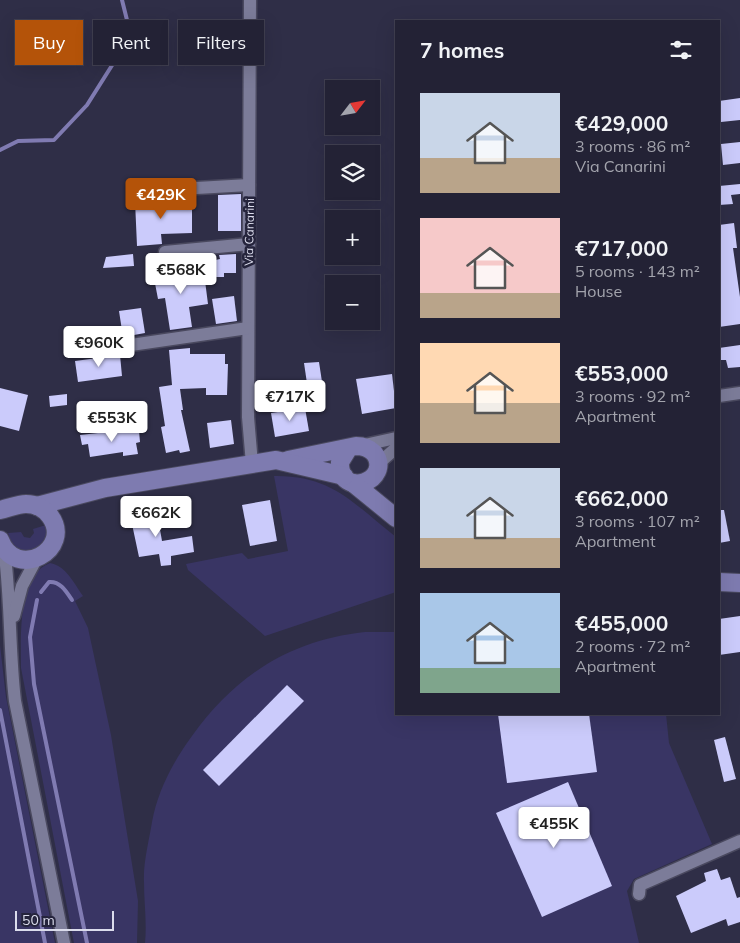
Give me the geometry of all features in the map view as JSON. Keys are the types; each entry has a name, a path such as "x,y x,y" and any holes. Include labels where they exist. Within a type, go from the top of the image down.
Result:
{"street":[{"name":"Via Canarini","path":"250,0 248,417 252,464"},
{"path":"179,189 250,185"},
{"path":"166,252 249,244"},
{"path":"124,346 248,328"},
{"path":"720,396 740,393"},
{"path":"36,506 105,488 252,464 283,461 395,438"},
{"path":"354,448 372,452 376,470 392,514"},
{"path":"354,448 340,462 348,479 392,514"},
{"path":"283,461 365,483 395,449"},
{"path":"54,524 61,512 84,493"},
{"path":"0,524 6,509 27,504 36,506 49,514 54,524 55,534 52,544 46,552 37,558 27,560 16,558 2,544"},
{"path":"2,544 16,700 64,943"},
{"path":"10,634 22,586 37,558"},
{"path":"720,582 740,583"},
{"path":"638,894 640,885 740,841"}],"shaded area":[{"path":"274,476 312,480 327,486 354,503 395,536 395,592 265,636 188,570 186,564 242,553 248,559 288,551"},
{"path":"46,525 46,535 43,543 31,551 17,548 8,533 21,532 24,537 30,538 34,533 33,529"},
{"path":"50,563 65,571 83,596 75,601 88,628 111,735 138,901 137,943 74,943 21,668 21,625 26,594 39,570"},
{"path":"365,632 395,632 395,715 666,715 669,743 712,844 634,879 627,891 639,943 145,943 144,867 146,852 158,799 167,777 179,756 209,715 246,679 266,664 289,653 312,643 338,636"},
{"path":"0,645 6,697 55,943 0,943"}],"building":[{"path":"740,98 740,120 721,122 720,101"},
{"path":"740,142 740,163 723,165 721,144"},
{"path":"740,184 740,194 731,195 733,204 720,205 720,186"},
{"path":"241,194 241,231 218,231 218,195"},
{"path":"176,197 176,205 192,205 192,233 161,234 162,244 137,246 135,201"},
{"path":"734,223 737,248 733,248 740,297 740,324 720,327 720,225"},
{"path":"133,254 134,266 103,268 106,257"},
{"path":"236,254 236,273 224,273 224,277 212,277 211,261 220,259 219,255"},
{"path":"186,266 187,275 204,273 208,304 189,307 192,327 170,330 165,298 158,299 153,273"},
{"path":"234,296 237,321 216,324 212,299"},
{"path":"141,308 145,333 123,337 119,311"},
{"path":"740,345 740,367 728,368 726,360 721,360 720,348"},
{"path":"190,348 190,354 225,354 225,364 228,364 227,395 206,395 206,388 180,389 183,410 181,410 190,451 180,453 179,450 166,453 161,427 165,426 159,387 172,385 169,350"},
{"path":"120,355 122,376 78,382 75,361"},
{"path":"319,362 324,395 309,397 304,363"},
{"path":"392,374 395,408 362,414 356,379"},
{"path":"0,388 28,395 19,431 0,426"},
{"path":"67,394 67,405 50,407 49,396"},
{"path":"305,408 309,431 275,437 271,413"},
{"path":"231,420 234,444 210,448 207,423"},
{"path":"134,429 135,432 139,431 140,442 136,443 138,454 123,456 123,452 90,457 88,444 82,445 80,435"},
{"path":"270,500 277,541 250,546 242,505"},
{"path":"146,507 147,514 157,512 162,541 192,536 194,552 171,556 171,565 161,566 159,554 139,557 129,510"},
{"path":"720,510 724,510 730,541 720,543"},
{"path":"740,616 740,652 720,655 720,619"},
{"path":"287,685 304,701 219,786 203,770"},
{"path":"498,715 589,715 597,772 507,783"},
{"path":"725,737 736,779 724,782 714,740"},
{"path":"568,782 612,886 542,917 496,813"},
{"path":"717,869 721,880 730,877 737,898 740,897 740,922 728,926 726,919 691,933 676,896 706,881 704,873"}],"waterway":[{"path":"0,150 18,141 54,140 87,105 116,59 128,24 122,0"},
{"path":"41,592 49,582 53,582 62,587 72,600"},
{"path":"37,600 30,637 34,684 87,943"},
{"path":"0,710 45,943"}]}
